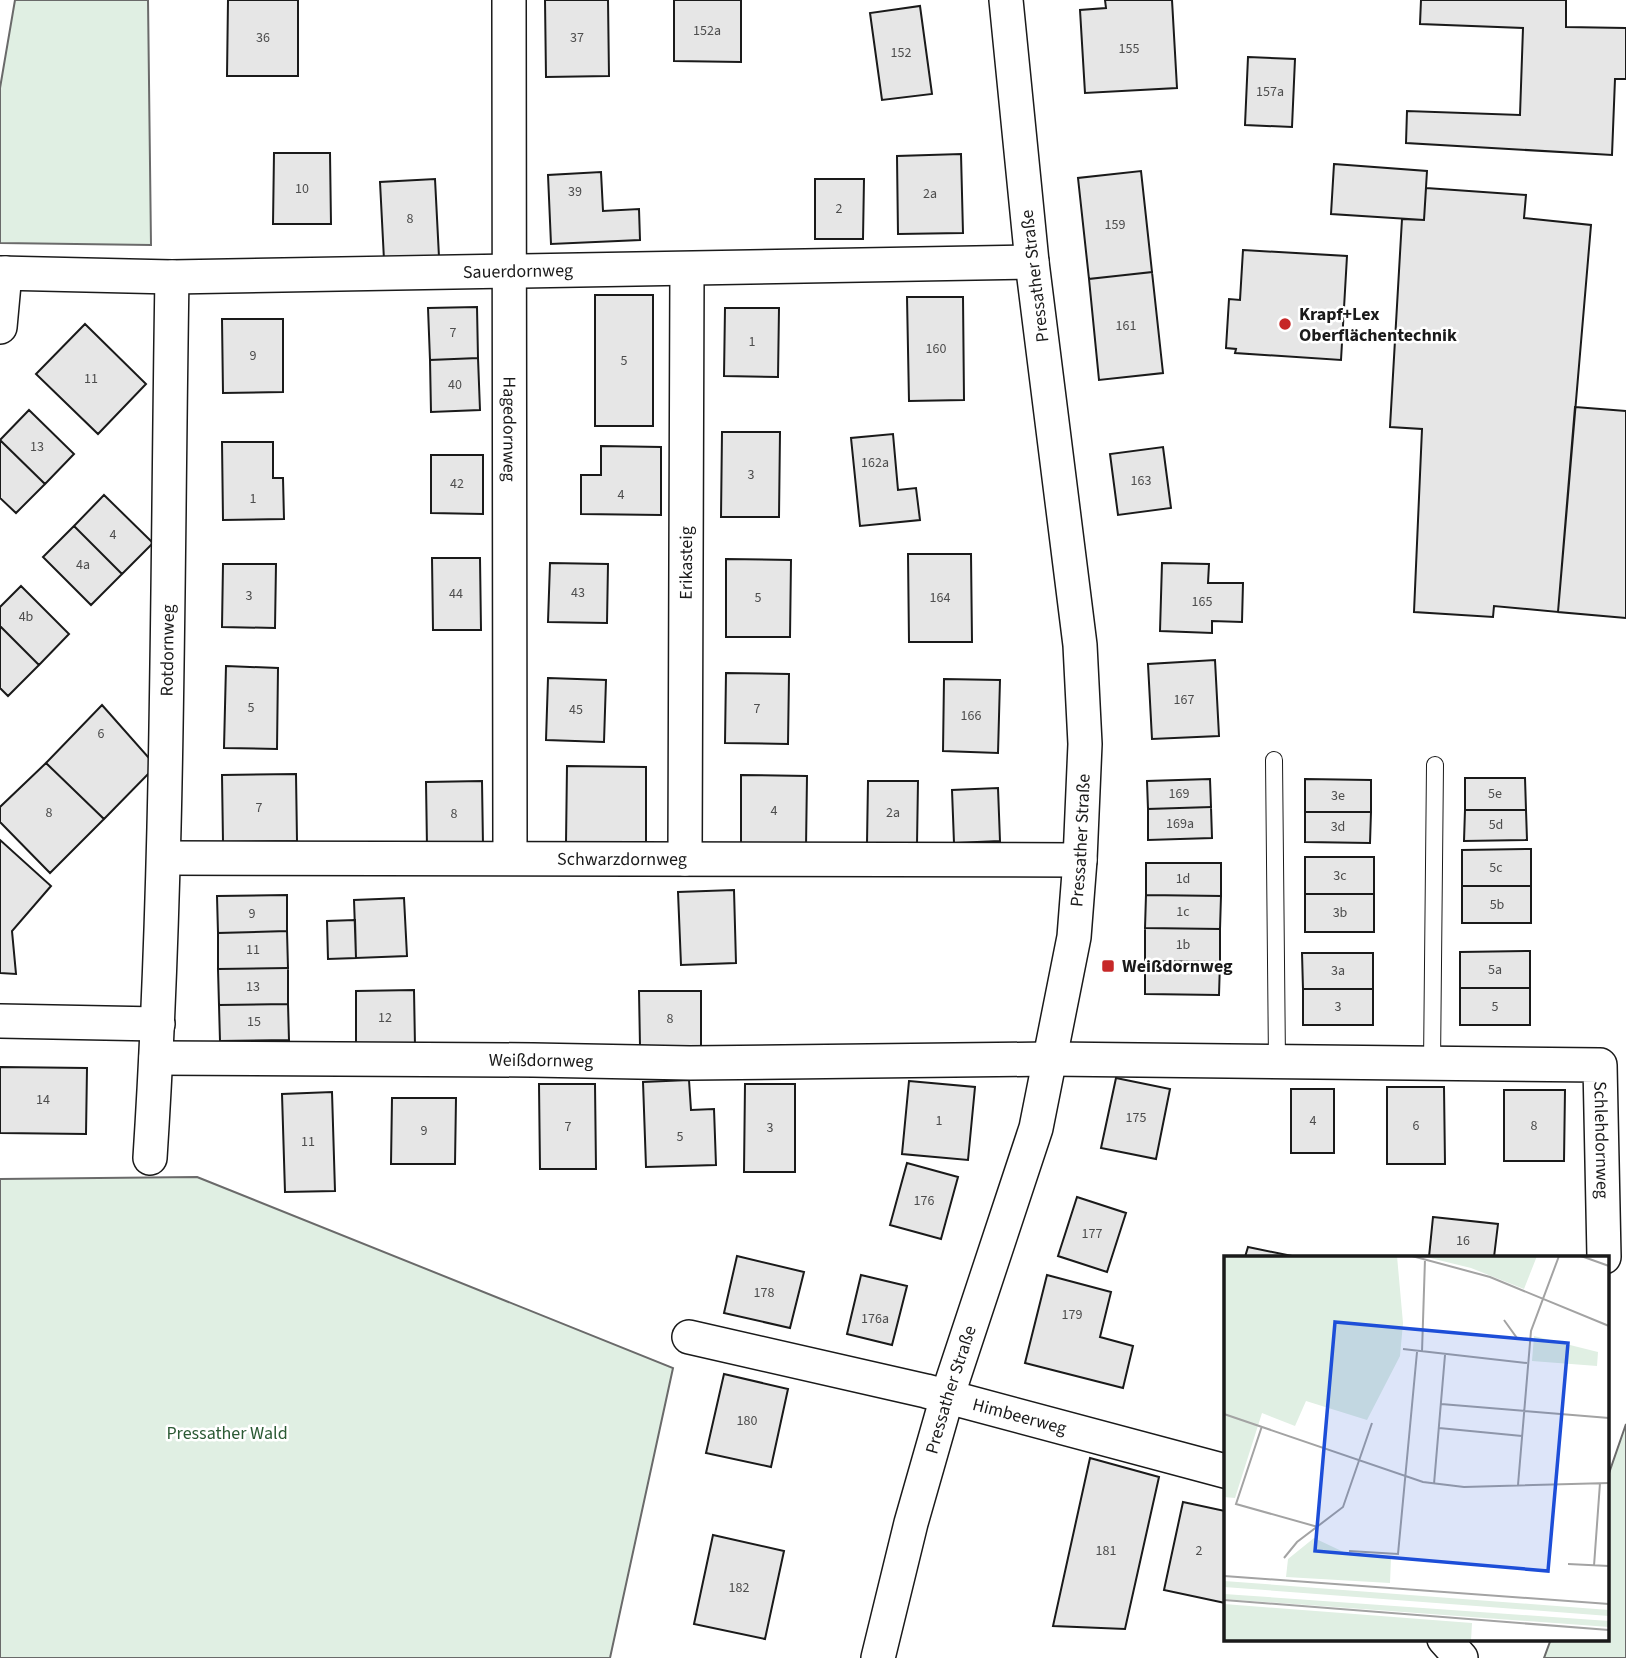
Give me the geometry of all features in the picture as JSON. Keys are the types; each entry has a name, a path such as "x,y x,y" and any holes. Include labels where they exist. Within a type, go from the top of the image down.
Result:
{"street":[{"name":"Hagedornweg","path":"509,0 510,858"},
{"name":"Pressather Straße","path":"878,1658 911,1523 947,1397 1036,1128 1074,937 1080,860 1085,744 1080,645 1032,262 1006,0"},
{"name":"Sauerdornweg","path":"0,327 2,273 172,277 1032,262"},
{"name":"Erikasteig","path":"685,859 687,269"},
{"name":"Rotdornweg","path":"150,1158 164,858 172,277"},
{"name":"Schwarzdornweg","path":"164,858 1080,860"},
{"path":"0,1021 158,1024"},
{"name":"Weißdornweg","path":"156,1058 690,1063 1051,1059"},
{"name":"Schlehdornweg","path":"1051,1059 1600,1065 1604,1256"},
{"name":"Himbeerweg","path":"689,1337 947,1397 1224,1471"}],"lane":[{"path":"1275,760 1277,1062"},
{"path":"1432,1064 1435,765"}],"green space":[{"path":"15,0 148,0 151,245 0,243 0,88"},
{"name":"Pressather Wald","path":"197,1177 673,1368 610,1658 0,1658 0,1179"},
{"path":"1626,1424 1626,1658 1544,1658 1551,1640 1608,1640 1608,1476"}],"building":[{"path":"228,0 298,0 298,76 227,76"},
{"path":"545,0 608,0 609,76 546,77"},
{"path":"674,0 741,0 741,62 674,61"},
{"path":"1105,0 1172,0 1177,88 1085,93 1080,10 1106,8"},
{"path":"1421,0 1566,0 1566,27 1626,28 1626,79 1615,79 1612,155 1406,143 1407,111 1520,115 1523,28 1420,24"},
{"path":"920,6 932,94 882,100 870,13"},
{"path":"1248,57 1295,59 1292,127 1245,125"},
{"path":"274,153 330,153 331,224 273,224"},
{"path":"961,154 963,233 898,234 897,156"},
{"path":"1334,164 1427,171 1424,220 1331,214"},
{"path":"1141,171 1152,272 1089,279 1078,178"},
{"path":"601,172 603,211 639,209 640,240 551,244 548,175"},
{"path":"435,179 439,257 384,260 380,182"},
{"path":"815,179 864,179 863,239 815,239"},
{"path":"1426,188 1526,195 1524,218 1591,225 1558,612 1494,606 1493,617 1414,612 1422,429 1390,427 1402,219 1424,220"},
{"name":"Krapf+Lex Oberflächentechnik","path":"1243,250 1347,256 1341,360 1235,353 1236,349 1226,348 1229,299 1240,300"},
{"path":"1152,272 1163,373 1099,380 1089,279"},
{"path":"595,295 653,295 653,426 595,426"},
{"path":"907,297 963,297 964,400 909,401"},
{"path":"477,307 478,358 430,360 428,308"},
{"path":"725,308 779,308 778,377 724,376"},
{"path":"222,319 283,319 283,392 223,393"},
{"path":"85,324 146,384 98,434 36,374"},
{"path":"478,358 480,410 431,412 430,360"},
{"path":"1575,407 1626,411 1626,618 1558,612"},
{"path":"29,410 74,454 45,484 0,440"},
{"path":"722,432 780,432 779,517 721,517"},
{"path":"893,434 898,490 916,488 920,520 860,526 851,438"},
{"path":"0,440 45,484 16,513 0,498"},
{"path":"222,442 273,442 273,478 283,478 284,519 223,520"},
{"path":"601,446 661,447 661,515 581,514 581,475 601,475"},
{"path":"1163,447 1171,508 1118,515 1110,454"},
{"path":"431,455 483,455 483,514 431,513"},
{"path":"104,495 153,543 122,574 74,526"},
{"path":"74,526 122,574 91,605 43,557"},
{"path":"908,554 971,554 972,642 909,642"},
{"path":"432,558 480,558 481,630 433,630"},
{"path":"726,559 791,560 790,637 726,637"},
{"path":"550,563 608,564 607,623 548,622"},
{"path":"1162,563 1209,564 1208,583 1243,583 1242,622 1212,621 1212,633 1160,631"},
{"path":"223,564 276,564 275,628 222,627"},
{"path":"21,586 69,634 39,665 0,626 0,607"},
{"path":"0,626 39,665 8,696 0,688"},
{"path":"1215,660 1219,736 1152,739 1148,664"},
{"path":"226,666 278,668 277,749 224,748"},
{"path":"726,673 789,674 788,744 725,743"},
{"path":"548,678 606,680 604,742 546,740"},
{"path":"944,679 1000,680 998,753 943,751"},
{"path":"102,705 156,766 104,819 46,763"},
{"path":"46,763 104,819 50,873 0,822 0,807"},
{"path":"567,766 646,767 646,844 566,843"},
{"path":"296,774 297,841 223,842 222,775"},
{"path":"741,775 807,776 806,848 741,847"},
{"path":"1465,778 1525,778 1526,810 1465,810"},
{"path":"1210,779 1211,807 1148,809 1147,781"},
{"path":"1305,779 1371,780 1371,812 1305,812"},
{"path":"482,781 483,846 427,847 426,782"},
{"path":"868,781 918,781 917,845 867,844"},
{"path":"998,788 1000,841 954,843 952,790"},
{"path":"1211,807 1212,838 1148,840 1148,809"},
{"path":"1465,810 1526,810 1527,840 1464,841"},
{"path":"1305,812 1371,812 1370,843 1305,842"},
{"path":"0,840 51,886 12,931 16,974 0,973"},
{"path":"1531,849 1531,886 1462,886 1462,850"},
{"path":"1305,857 1374,857 1374,894 1305,894"},
{"path":"1146,863 1221,863 1221,896 1146,895"},
{"path":"1462,886 1531,886 1531,923 1462,923"},
{"path":"734,890 736,963 681,965 678,892"},
{"path":"1305,894 1374,894 1374,932 1305,932"},
{"path":"287,895 287,931 218,933 217,896"},
{"path":"1146,895 1221,896 1220,929 1145,928"},
{"path":"404,898 407,956 356,958 354,900"},
{"path":"355,920 356,958 328,959 327,921"},
{"path":"1145,928 1220,929 1220,962 1145,961"},
{"path":"287,931 288,968 218,969 218,933"},
{"path":"1530,951 1530,988 1460,988 1460,952"},
{"path":"1302,953 1373,953 1373,989 1303,989"},
{"path":"1145,961 1220,962 1219,995 1145,994"},
{"path":"288,968 288,1004 219,1005 218,969"},
{"path":"1460,988 1530,988 1530,1025 1460,1025"},
{"path":"1303,989 1373,989 1373,1025 1303,1025"},
{"path":"414,990 415,1046 356,1046 356,991"},
{"path":"639,991 701,991 701,1046 640,1046"},
{"path":"288,1004 289,1040 220,1041 219,1005"},
{"path":"0,1067 87,1068 86,1134 0,1133"},
{"path":"1116,1078 1170,1089 1156,1159 1101,1148"},
{"path":"689,1080 691,1110 714,1109 716,1165 646,1167 643,1082"},
{"path":"909,1081 975,1087 968,1160 902,1154"},
{"path":"539,1084 595,1084 596,1169 540,1169"},
{"path":"745,1084 795,1084 795,1172 744,1172"},
{"path":"1387,1087 1444,1087 1445,1164 1387,1164"},
{"path":"1291,1089 1334,1089 1334,1153 1291,1153"},
{"path":"1504,1090 1565,1090 1564,1161 1504,1161"},
{"path":"332,1092 335,1191 285,1192 282,1094"},
{"path":"392,1098 456,1098 455,1164 391,1164"},
{"path":"907,1163 958,1177 941,1239 890,1225"},
{"path":"1077,1197 1126,1213 1107,1272 1058,1256"},
{"path":"1433,1217 1498,1224 1494,1256 1429,1256"},
{"path":"1248,1247 1292,1256 1245,1256"},
{"path":"737,1256 804,1272 790,1328 724,1313"},
{"path":"861,1275 907,1286 892,1345 847,1334"},
{"path":"1047,1275 1111,1292 1100,1337 1133,1346 1123,1388 1025,1363"},
{"path":"724,1374 788,1389 771,1467 706,1453"},
{"path":"1090,1458 1159,1477 1125,1629 1053,1626"},
{"path":"1183,1502 1224,1511 1224,1603 1164,1590"},
{"path":"713,1535 784,1551 765,1639 694,1624"}],"place":[{"name":"Krapf+Lex Oberflächentechnik","path":"1285,324"},
{"name":"Weißdornweg","path":"1108,966"}]}
